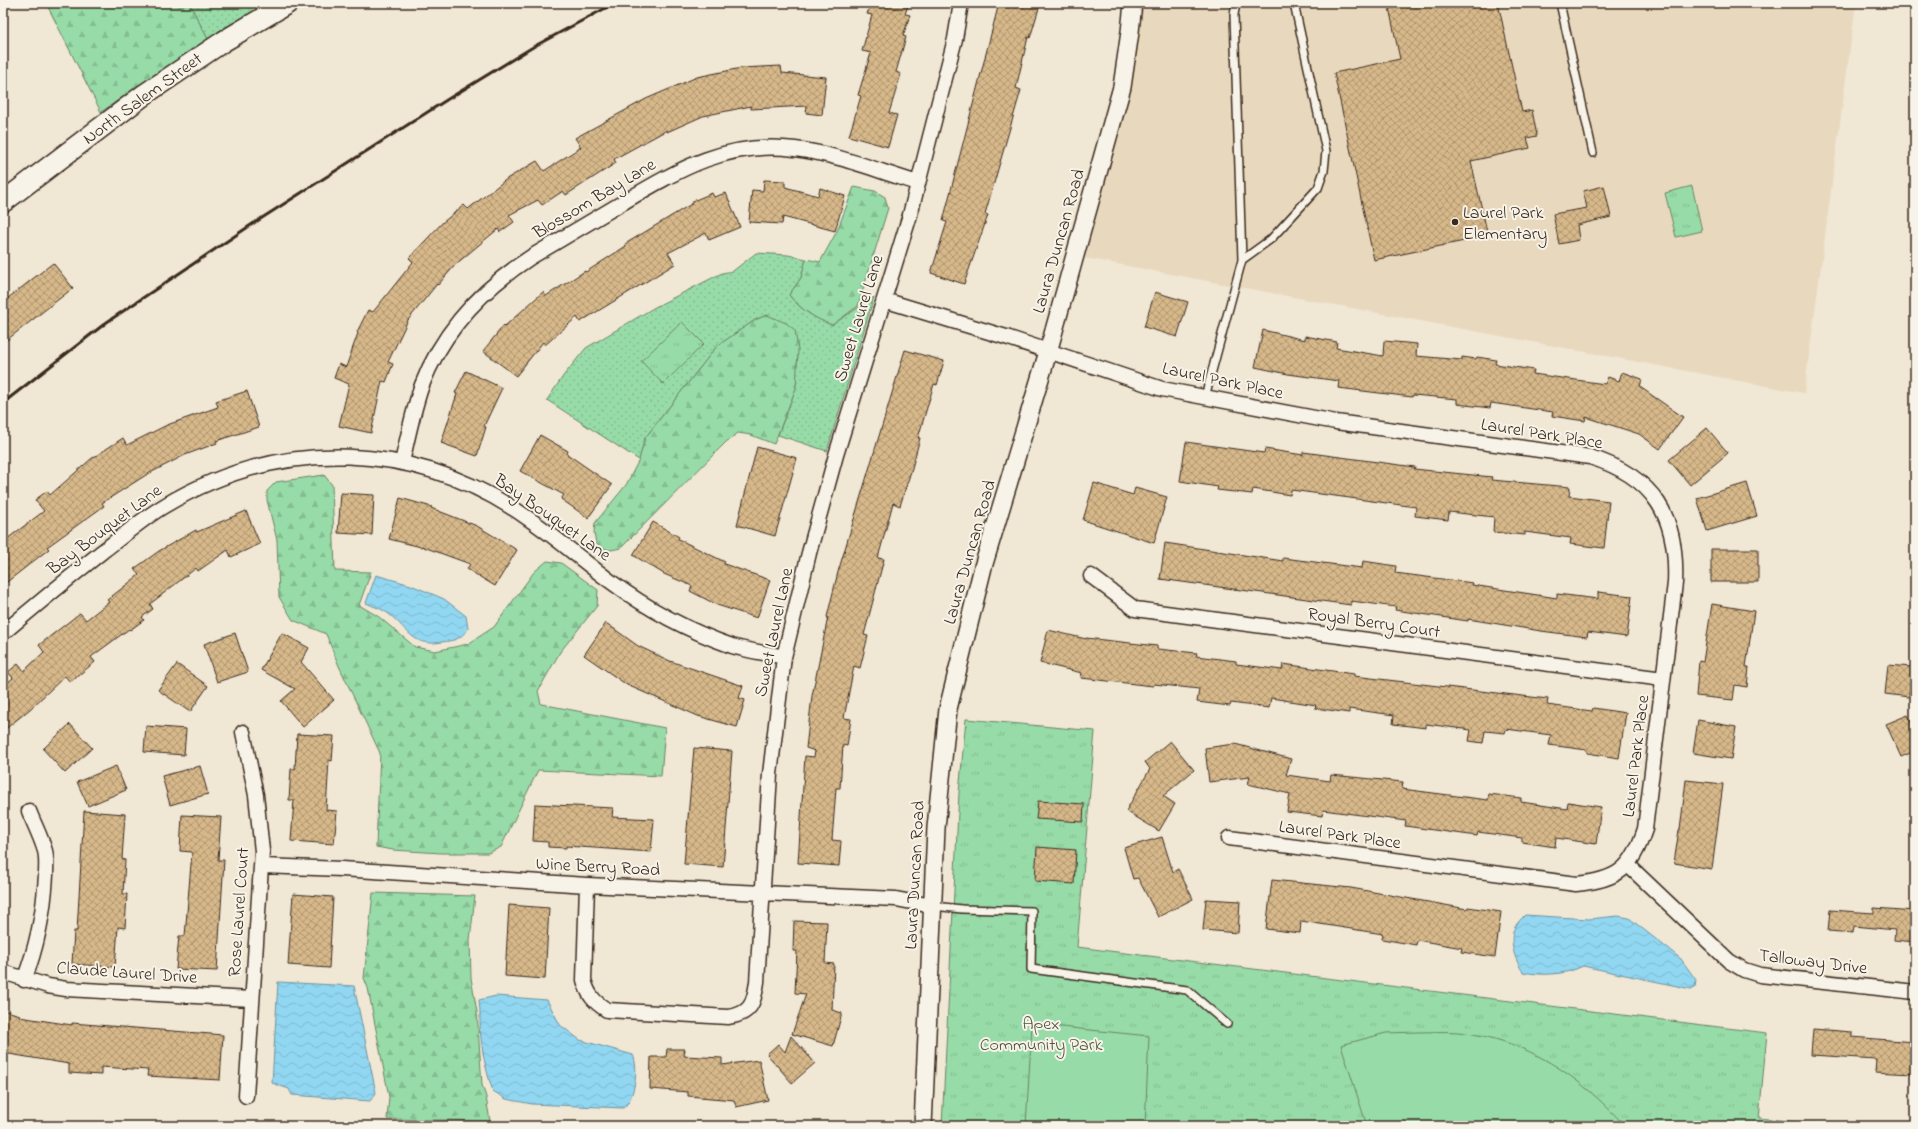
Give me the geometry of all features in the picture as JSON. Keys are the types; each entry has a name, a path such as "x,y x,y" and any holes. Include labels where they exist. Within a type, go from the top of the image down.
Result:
{"main road":[{"name":"North Salem Street","path":"3,202 145,94 224,41 288,3"}],"street":[{"name":"Sweet Laurel Lane","path":"587,885 584,980 587,992 594,1002 607,1010 728,1017 738,1016 751,1006 755,995 770,774 784,657 809,552 836,455 884,300 918,183 954,39 961,3"},
{"name":"Laura Duncan Road","path":"922,1126 932,906 940,780 948,709 984,567 1048,352 1122,87 1133,3"},
{"name":"Blossom Bay Lane","path":"402,462 414,410 422,385 435,357 452,329 481,295 513,269 531,257 683,168 710,156 738,149 783,148 817,152 918,183"},
{"name":"Laurel Park Place","path":"884,300 1009,338 1162,388 1336,422 1590,457 1611,463 1641,483 1653,496 1667,519 1673,534 1676,553 1675,583 1645,829 1638,848 1628,865 1610,877 1596,882 1576,884 1229,838"},
{"name":"Bay Bouquet Lane","path":"3,633 135,526 161,507 198,487 254,468 299,459 346,456 402,462 447,475 476,486 506,503 611,582 661,614 698,632 733,646 784,657"},
{"name":"Royal Berry Court","path":"1091,576 1135,609 1663,680"},
{"name":"Rose Laurel Court","path":"243,732 258,809 262,866 251,999 246,1096"},
{"path":"24,980 38,931 44,902 46,870 46,852 29,811"},
{"name":"Talloway Drive","path":"1628,865 1729,961 1744,970 1760,975 1915,992"},
{"name":"Wine Berry Road","path":"262,866 350,869 587,885 896,899 932,906"},
{"name":"Claude Laurel Drive","path":"3,972 24,980 66,989 251,999"}],"lane":[{"path":"1205,397 1242,260 1234,15 1236,3"},
{"path":"1242,260 1271,239 1308,199 1318,188 1324,171 1326,151 1294,3"},
{"path":"1560,3 1593,153"},
{"path":"932,906 962,909 1032,911 1031,969 1187,990 1227,1024"}],"shaded area":[{"name":"Laurel Park Elementary","path":"1133,3 1856,3 1804,393 1074,256 1122,87"}],"green space":[{"path":"46,3 189,3 208,39 101,112"},
{"path":"189,3 271,3 208,39"},
{"path":"1692,186 1702,231 1676,237 1665,193"},
{"path":"854,187 875,191 885,197 888,208 858,306 832,325 808,313 789,295 801,278 806,259 820,262 837,231"},
{"path":"756,253 788,255 806,259 801,278 789,295 808,313 832,325 874,297 827,451 778,435 796,388 767,315 755,320 717,346 645,438 639,460 547,400 564,375 586,348 655,307 722,273 733,271"},
{"path":"767,315 786,323 795,330 798,350 796,388 774,444 751,435 738,433 726,442 621,548 611,550 600,548 596,543 594,532 595,523 626,485 639,460 645,438 717,346 755,320"},
{"path":"682,322 704,344 663,384 641,361"},
{"path":"324,475 332,485 335,571 371,572 359,605 379,617 415,647 435,651 468,644 494,627 534,572 547,561 561,563 598,590 597,606 560,652 538,691 541,704 665,728 661,776 538,770 501,847 488,853 441,853 393,850 376,847 380,753 339,666 326,634 293,620 279,597 277,540 267,500 267,491 276,482"},
{"name":"Apex Community Park","path":"966,719 1095,731 1077,947 1767,1033 1759,1118 1835,1126 942,1126 959,793"},
{"path":"373,893 475,896 470,940 471,978 477,1012 482,1085 486,1097 490,1121 387,1119 389,1097 368,988 364,978"},
{"path":"1032,1024 1149,1036 1145,1126 1026,1126"},
{"path":"1458,1032 1483,1036 1507,1043 1529,1052 1571,1076 1590,1091 1625,1126 1367,1126 1341,1045 1386,1033"}],"water":[{"path":"376,575 411,585 444,599 466,616 468,629 460,637 451,641 432,643 423,642 416,639 386,612 366,603"},
{"path":"1525,915 1589,919 1618,916 1629,918 1681,959 1696,980 1695,987 1691,989 1583,966 1554,974 1523,972 1517,962 1513,950 1512,938 1515,927"},
{"path":"278,982 354,986 376,1093 370,1101 292,1095 289,1089 272,1083"},
{"path":"496,996 547,1000 560,1025 580,1040 633,1055 636,1075 633,1091 627,1104 623,1108 532,1104 506,1099 493,1091 487,1072 480,1033 479,1000"}],"building":[{"path":"871,3 909,3 905,14 910,15 903,36 906,37 896,72 901,74 889,113 897,115 888,147 849,136 861,96 858,95 871,53 862,51 872,15 867,14"},
{"path":"999,3 1023,3 1039,8 1030,38 1028,37 1016,88 1021,90 985,214 988,215 964,284 931,273 947,222 943,221"},
{"path":"1388,3 1498,3 1522,112 1532,110 1537,136 1527,138 1530,148 1471,161 1488,236 1374,260 1334,73 1400,59"},
{"path":"781,66 782,73 826,77 822,115 806,113 807,106 751,109 751,106 703,116 667,132 667,130 614,159 616,163 566,195 563,191 542,205 538,200 509,215 514,222 500,232 498,229 456,264 438,285 437,284 408,320 388,362 393,364 386,382 382,381 371,433 339,426 349,384 334,378 339,364 346,367 358,333 357,332 368,310 373,312 413,262 409,258 442,223 464,205 468,209 508,178 537,161 544,171 581,147 575,138 646,99 697,77 741,68"},
{"path":"764,180 785,181 785,187 818,196 820,188 845,196 835,231 783,217 782,224 749,222 752,190 763,191"},
{"path":"1604,186 1611,217 1577,225 1579,240 1559,244 1553,214 1587,208 1583,191"},
{"path":"712,193 714,197 726,193 740,227 709,240 706,233 668,253 675,264 580,322 577,317 545,345 543,342 516,376 483,351 504,325 505,326 543,292 546,296 626,246 625,244 693,203 693,201"},
{"path":"53,263 73,288 3,343 3,302"},
{"path":"1155,292 1188,302 1177,337 1144,327"},
{"path":"1263,330 1305,340 1305,336 1337,342 1336,348 1383,356 1384,341 1417,344 1416,356 1462,360 1462,357 1476,359 1477,357 1496,360 1495,364 1534,370 1533,374 1605,384 1608,377 1619,381 1622,372 1642,379 1640,387 1683,417 1660,449 1639,434 1586,417 1585,421 1552,416 1553,412 1491,403 1490,408 1457,404 1457,399 1413,395 1412,397 1338,388 1339,381 1288,374 1255,367"},
{"path":"905,350 944,361 937,385 934,384 918,438 920,438 912,468 900,506 893,503 878,558 884,559 864,635 868,636 860,668 854,666 844,718 851,719 847,746 843,745 840,788 836,788 832,840 841,841 839,866 798,863 805,756 814,757 815,751 806,748 812,696 827,617 838,572"},
{"path":"466,371 502,388 484,426 486,427 477,456 441,443 457,394 455,393"},
{"path":"247,391 259,427 216,441 217,443 185,455 146,475 102,503 104,506 47,547 49,549 3,585 3,542 44,511 35,500 47,491 50,495 91,459 123,438 127,445 167,425 218,407 216,401"},
{"path":"1707,428 1728,453 1690,485 1669,460"},
{"path":"540,435 568,451 567,454 612,485 588,518 561,499 564,495 520,471"},
{"path":"1186,442 1264,453 1265,449 1303,455 1303,452 1415,467 1414,469 1492,477 1491,480 1570,487 1569,496 1609,501 1604,548 1570,544 1571,538 1525,532 1525,535 1493,532 1494,517 1449,512 1448,520 1415,516 1416,507 1291,490 1290,495 1253,489 1252,494 1217,490 1218,487 1180,481"},
{"path":"757,447 797,458 775,536 737,525"},
{"path":"1094,483 1133,495 1135,488 1167,497 1154,543 1083,520"},
{"path":"1747,483 1757,516 1707,531 1697,498"},
{"path":"341,493 374,495 372,535 338,533"},
{"path":"400,498 432,507 431,508 477,526 517,550 495,586 467,569 470,564 421,546 389,539"},
{"path":"246,511 260,544 231,557 228,550 198,571 196,568 150,604 153,609 142,617 144,620 130,630 129,629 91,657 95,662 70,682 65,676 30,709 3,731 3,686 13,678 8,672 18,664 24,671 44,652 39,645 80,613 86,620 109,602 107,600 139,575 134,569 159,551 196,530 197,532"},
{"path":"653,522 679,537 678,539 725,562 724,564 770,580 757,618 717,605 690,591 692,586 664,574 633,555"},
{"path":"1165,543 1283,561 1283,558 1362,568 1363,561 1396,566 1395,573 1473,583 1472,585 1557,598 1557,594 1598,599 1598,592 1632,596 1627,637 1588,632 1587,637 1468,619 1468,621 1395,610 1396,607 1351,601 1351,605 1160,579"},
{"path":"1711,549 1758,549 1758,582 1711,582"},
{"path":"1712,604 1754,611 1746,667 1749,667 1747,687 1735,685 1733,700 1696,696 1699,661 1703,662"},
{"path":"606,623 638,646 670,661 743,686 739,698 745,700 737,727 698,716 627,685 584,655"},
{"path":"1048,630 1086,639 1157,646 1157,649 1197,653 1196,656 1236,661 1236,664 1282,670 1283,664 1354,674 1354,676 1548,699 1547,705 1592,711 1593,708 1626,713 1619,758 1587,753 1587,750 1549,745 1551,735 1506,729 1505,733 1485,731 1483,743 1469,741 1471,730 1426,724 1426,728 1393,724 1394,715 1349,709 1349,713 1315,708 1316,705 1271,698 1269,708 1231,703 1230,706 1197,702 1199,689 1154,684 1153,686 1081,678 1082,673 1040,663"},
{"path":"235,633 248,672 217,682 204,644"},
{"path":"282,633 309,648 301,662 334,700 303,727 281,701 295,689 261,670"},
{"path":"177,664 208,686 190,712 158,690"},
{"path":"1888,665 1912,667 1909,697 1885,694"},
{"path":"1908,715 1915,731 1915,751 1901,757 1886,724"},
{"path":"1698,720 1736,727 1731,759 1693,753"},
{"path":"70,724 92,748 65,773 43,749"},
{"path":"146,726 186,729 184,755 144,752"},
{"path":"297,734 334,736 332,761 329,760 326,810 337,811 334,844 291,841 294,800 289,800 291,769 295,769"},
{"path":"1170,741 1194,770 1163,796 1175,804 1159,831 1126,811 1150,769 1145,762"},
{"path":"1235,744 1291,759 1286,775 1330,781 1331,775 1403,782 1402,789 1488,800 1489,794 1521,798 1521,802 1567,809 1568,802 1601,807 1596,844 1556,838 1555,847 1522,842 1522,838 1478,832 1477,836 1405,826 1406,821 1323,810 1322,816 1287,812 1290,794 1248,784 1250,777 1209,782 1205,748"},
{"path":"694,748 732,751 723,867 684,864"},
{"path":"116,766 126,790 88,806 77,782"},
{"path":"200,766 208,794 170,805 162,776"},
{"path":"1686,780 1723,784 1712,869 1674,863 1680,830"},
{"path":"1038,801 1084,804 1083,822 1036,819"},
{"path":"535,804 613,808 612,817 654,819 651,852 566,846 566,848 548,847 548,842 533,841"},
{"path":"84,811 125,814 122,859 125,860 123,894 127,894 125,928 118,927 115,967 72,964 74,931 77,931"},
{"path":"182,815 221,817 218,860 224,860 217,971 176,969 179,936 185,936 192,852 180,851"},
{"path":"1162,837 1173,872 1178,869 1193,899 1158,917 1138,878 1133,879 1124,848"},
{"path":"1037,847 1076,850 1074,884 1035,881"},
{"path":"1272,880 1351,888 1467,909 1468,907 1501,912 1495,957 1461,952 1462,948 1417,940 1416,945 1382,939 1383,934 1301,921 1300,933 1266,929"},
{"path":"293,894 333,897 329,968 288,965"},
{"path":"1206,899 1240,901 1238,933 1203,930"},
{"path":"509,905 549,908 545,979 505,976"},
{"path":"1874,908 1915,911 1915,942 1894,940 1895,930 1854,926 1853,933 1828,931 1830,910 1874,913"},
{"path":"794,921 827,922 825,963 834,964 832,1010 842,1013 833,1046 792,1034 806,994 795,993 797,951 793,951"},
{"path":"3,1010 20,1015 19,1017 72,1025 72,1023 223,1035 220,1080 147,1076 148,1070 101,1067 101,1075 69,1073 69,1064 3,1053"},
{"path":"1813,1029 1852,1032 1852,1037 1914,1042 1912,1074 1875,1072 1876,1059 1811,1055"},
{"path":"791,1036 815,1063 792,1083 767,1054 778,1044 785,1052"},
{"path":"667,1049 685,1049 684,1056 722,1058 722,1065 759,1060 768,1100 736,1107 734,1100 688,1096 688,1092 650,1089 651,1057 666,1057"}],"railway":[{"path":"3,403 107,322 251,225 448,99 533,47 615,3"}],"place":[{"name":"Laurel Park Elementary","path":"1455,222"}]}
